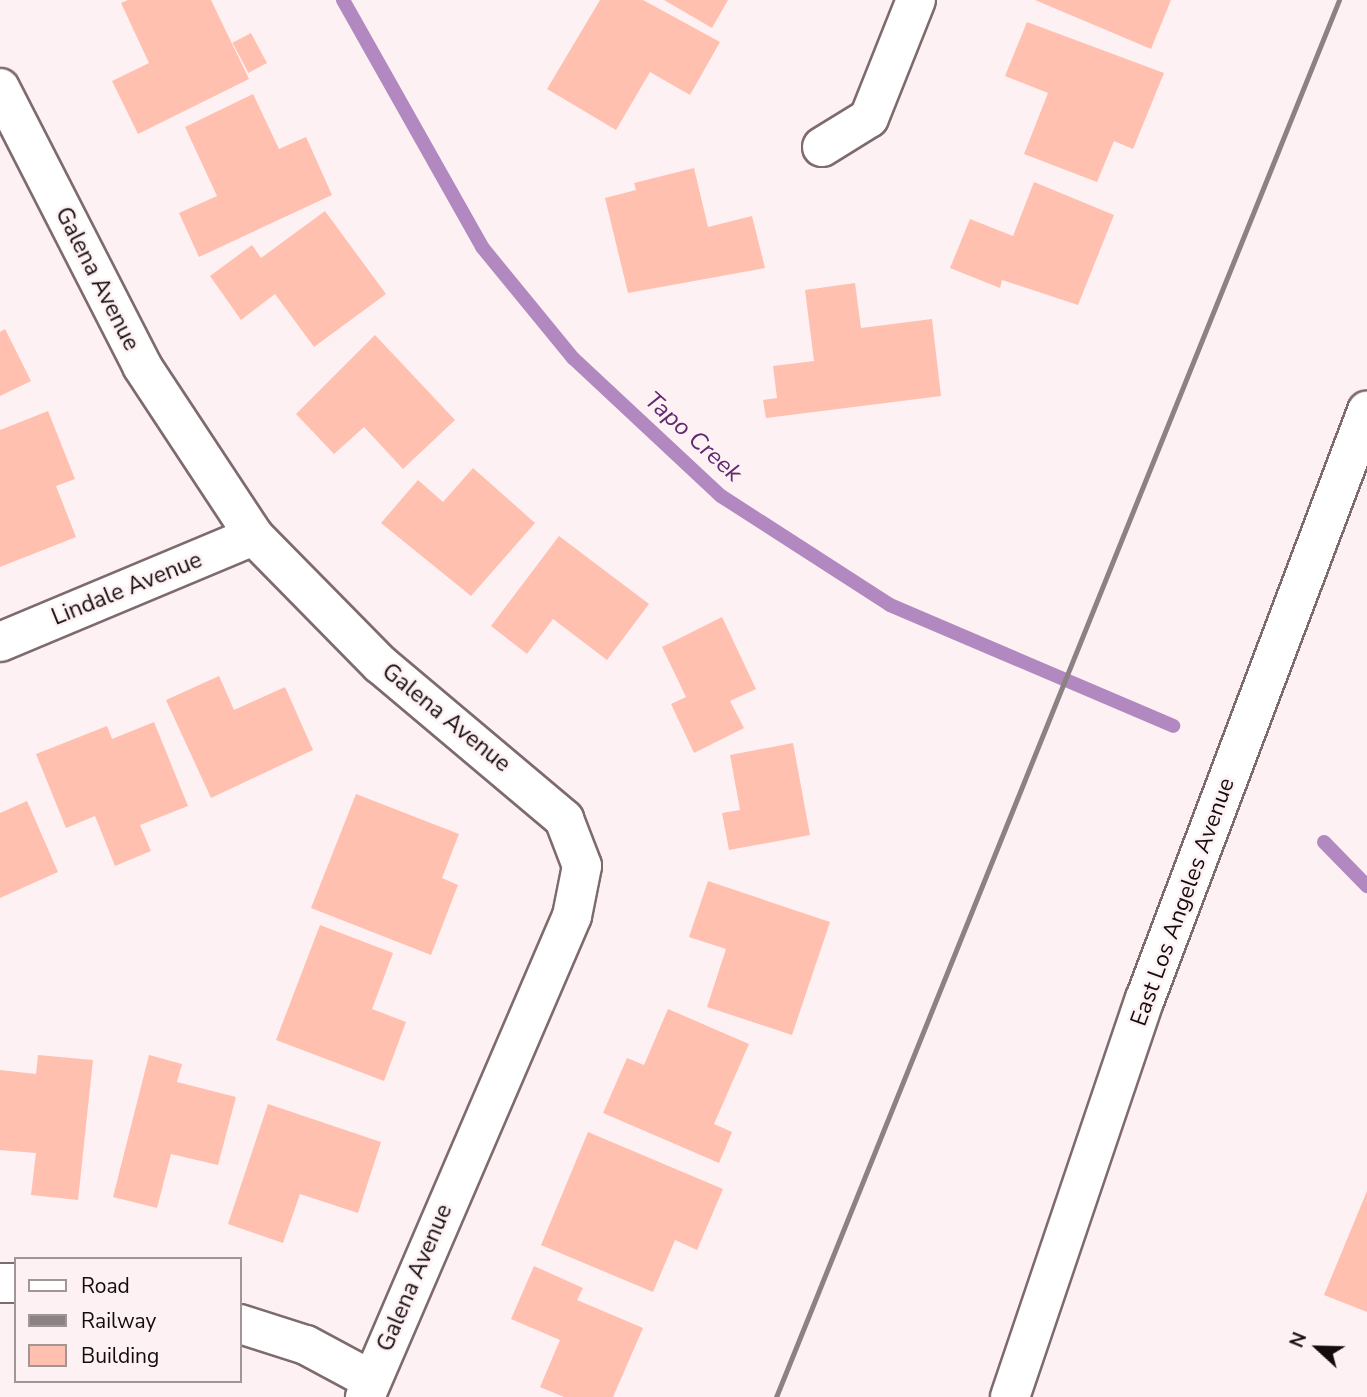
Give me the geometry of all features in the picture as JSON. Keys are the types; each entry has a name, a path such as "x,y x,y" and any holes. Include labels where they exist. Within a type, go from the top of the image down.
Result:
{"street":[{"path":"822,147 869,118 916,0"},
{"name":"Galena Avenue","path":"0,89 142,366 254,536 380,664 564,819 582,866 572,916 368,1389"},
{"name":"East Los Angeles Avenue","path":"1010,1397 1145,999 1367,411"},
{"name":"Lindale Avenue","path":"0,642 254,536"},
{"path":"242,1325 306,1345 368,1389"}],"building":[{"path":"128,0 211,0 249,79 138,134 112,81 149,63 121,3"},
{"path":"600,0 643,0 720,42 690,95 650,72 616,130 547,89"},
{"path":"664,0 728,0 712,28"},
{"path":"1035,0 1171,0 1151,49"},
{"path":"1027,22 1164,73 1133,149 1114,141 1097,182 1024,154 1048,93 1005,76"},
{"path":"251,33 267,63 248,73 232,43"},
{"path":"253,94 279,149 306,137 332,195 199,257 179,213 217,196 185,127"},
{"path":"694,168 708,227 752,216 765,268 628,293 605,198 636,190 634,183"},
{"path":"1034,182 1114,215 1078,305 1002,280 1000,288 950,268 970,219 1013,236"},
{"path":"325,211 386,294 314,347 275,294 241,320 210,276 252,245 261,258"},
{"path":"855,283 861,328 932,319 941,396 766,418 763,400 777,398 773,366 814,361 805,290"},
{"path":"5,329 31,381 0,396 0,332"},
{"path":"375,335 455,420 403,469 364,427 334,454 296,414"},
{"path":"48,411 75,479 56,486 76,537 0,567 0,430"},
{"path":"473,468 535,523 471,596 381,523 418,480 443,502"},
{"path":"559,536 649,604 607,660 553,619 527,654 491,626"},
{"path":"722,617 756,689 730,701 744,728 694,753 671,704 686,697 662,647"},
{"path":"219,676 234,710 285,687 313,750 211,798 166,700"},
{"path":"154,722 188,806 140,825 151,851 115,866 95,816 66,828 36,754 107,726 112,739"},
{"path":"793,743 810,835 729,850 722,813 740,810 730,755"},
{"path":"356,794 459,834 442,878 458,885 431,955 311,908"},
{"path":"27,801 58,872 0,898 0,813"},
{"path":"708,881 830,922 792,1035 707,1007 726,949 689,937"},
{"path":"320,925 393,953 372,1009 406,1022 384,1081 276,1040"},
{"path":"668,1009 749,1044 714,1124 732,1132 719,1163 603,1113 627,1058 644,1065"},
{"path":"38,1055 93,1060 78,1200 31,1195 36,1153 0,1150 0,1070 36,1074"},
{"path":"149,1055 182,1064 177,1082 236,1097 218,1165 171,1154 157,1208 113,1197"},
{"path":"268,1104 381,1142 358,1213 300,1194 283,1243 228,1224"},
{"path":"588,1132 723,1189 697,1250 675,1240 653,1292 541,1245"},
{"path":"1367,1191 1367,1312 1324,1295"},
{"path":"534,1266 583,1288 577,1300 643,1328 613,1397 564,1397 540,1387 560,1340 511,1319"}],"waterway":[{"name":"Tapo Creek","path":"343,0 482,247 573,358 721,496 890,605 1173,726"},
{"name":"Tapo Creek","path":"1324,842 1367,886"}],"railway":[{"path":"776,1397 1339,0"}]}
